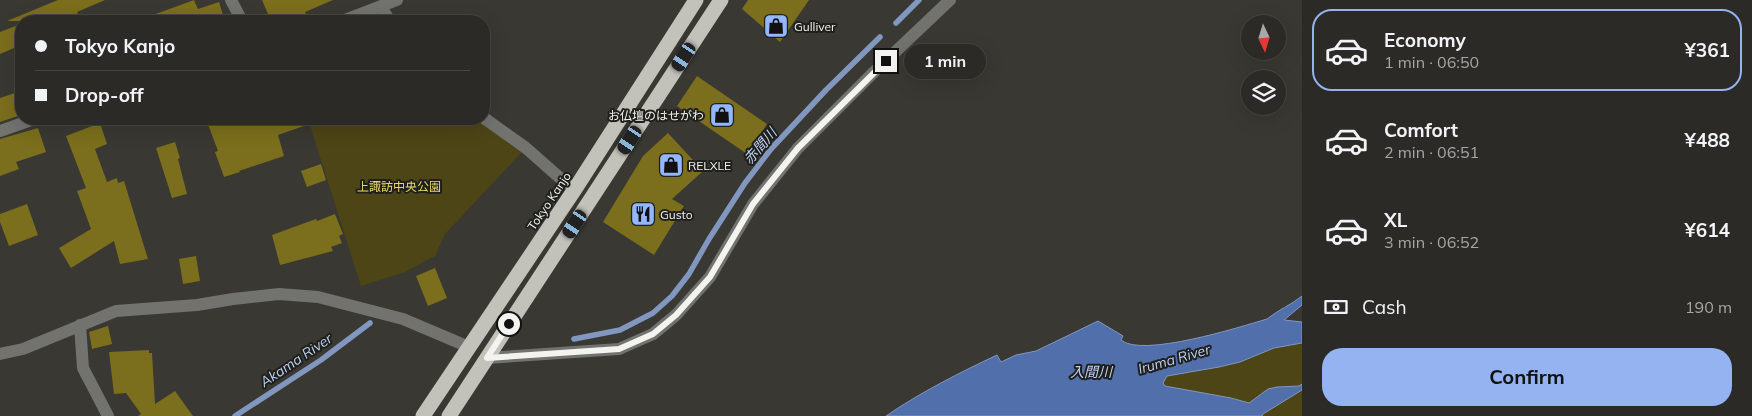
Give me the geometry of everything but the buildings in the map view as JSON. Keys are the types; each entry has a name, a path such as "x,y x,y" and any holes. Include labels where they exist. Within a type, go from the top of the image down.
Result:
{"highway":[{"name":"Tokyo Kanjo","path":"423,416 575,189 696,0"},
{"path":"449,416 721,0"}],"street":[{"path":"232,0 239,15"},
{"path":"359,15 397,0"},
{"path":"487,358 619,349 653,334 676,315 710,277 753,204 798,148 950,0"},
{"path":"381,7 386,15"},
{"path":"490,122 526,148 575,189"},
{"path":"0,131 17,125"},
{"path":"0,354 23,349 116,311 196,305 233,298 279,294 318,297 403,319 469,347"},
{"path":"80,325 83,368 108,416"}],"green space":[{"name":"上諏訪中央公園","path":"310,125 484,125 522,152 445,234 435,256 405,272 361,286"},
{"path":"1302,343 1302,384 1299,386 1268,389 1249,403 1165,386 1162,383 1167,376 1240,362 1274,348"},
{"path":"1302,390 1302,416 1262,416 1263,414"}],"water":[{"name":"入間川","path":"1302,296 1302,305 1284,320 1302,322 1302,343 1274,348 1240,362 1167,376 1163,383 1165,386 1249,403 1268,389 1299,386 1302,384 1302,390 1262,416 886,416 940,383 997,355 1001,362 1016,355 1036,351 1098,321 1123,336 1121,340 1132,345 1169,343 1214,334 1267,319"}],"waterway":[{"name":"赤間川","path":"896,23 919,0"},
{"name":"赤間川","path":"574,339 620,330 653,313 672,296 689,274 745,183 771,149 826,90 880,37"},
{"name":"Akama River","path":"235,416 321,360 370,323"}],"place":[{"name":"Gulliver","path":"776,26"},
{"name":"お仏壇のはせがわ","path":"722,115"},
{"name":"RELXLE","path":"671,165"},
{"name":"Gusto","path":"643,214"}],"route":[{"path":"509,324 487,358 619,349 653,334 676,315 710,277 753,204 798,148 886,61"}],"water label":[{"name":"Iruma River","path":"1174,359"}]}
